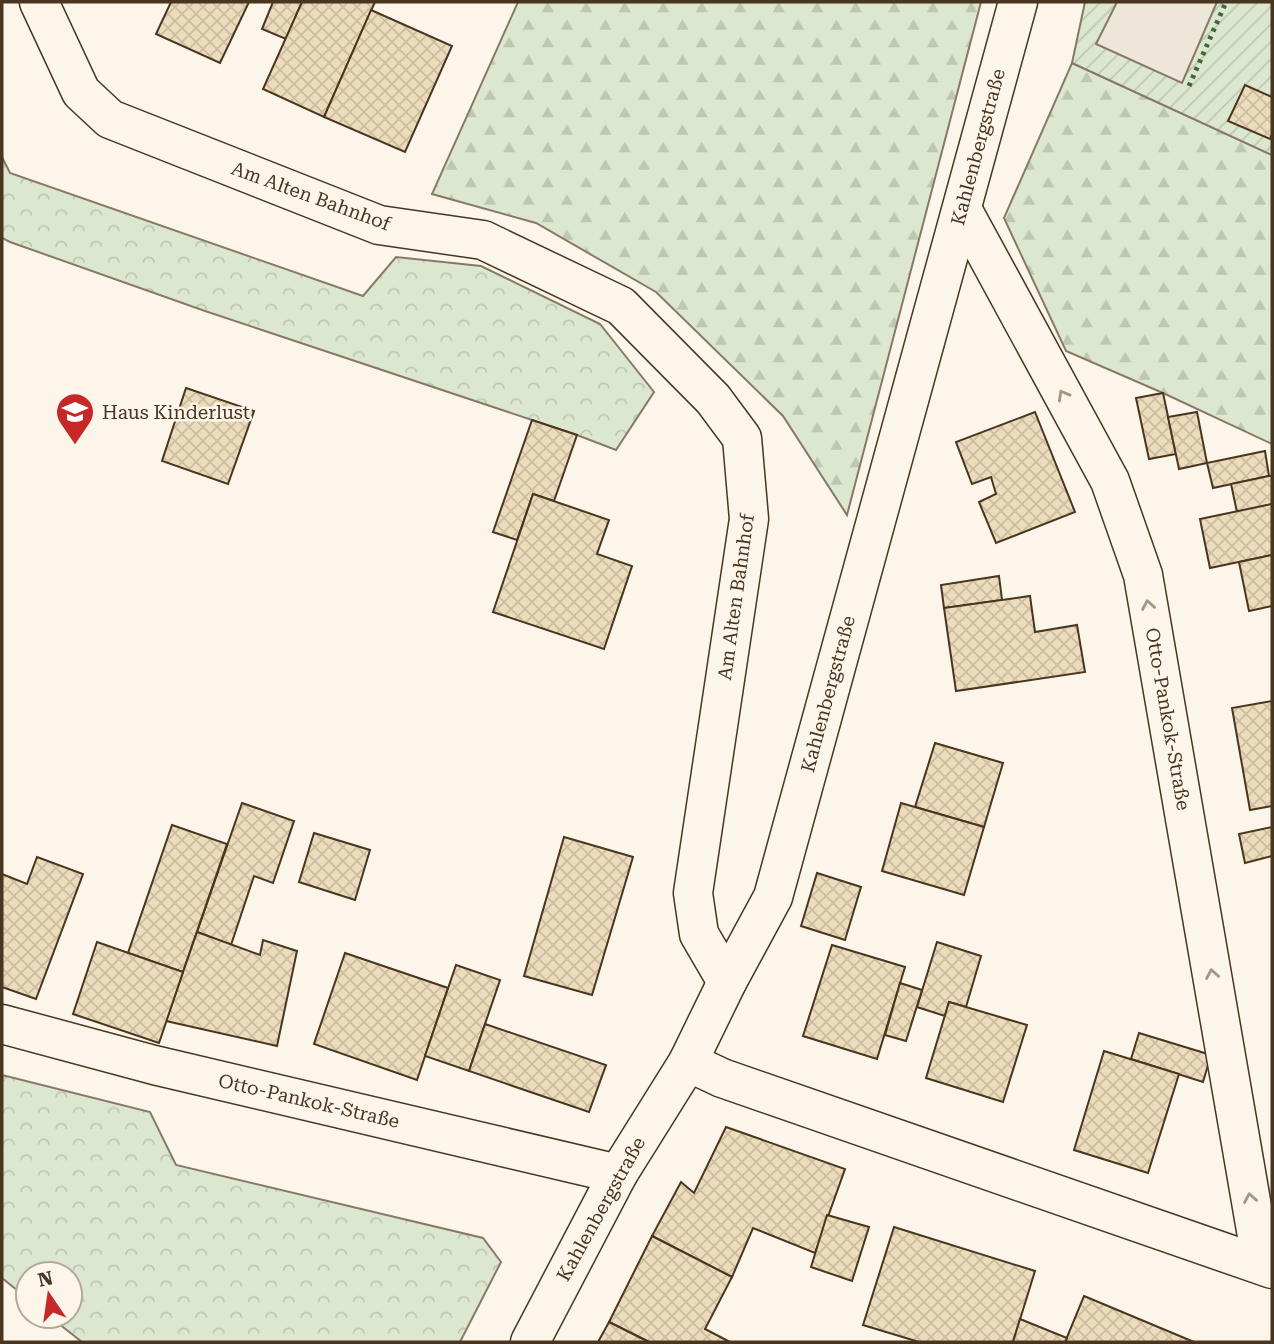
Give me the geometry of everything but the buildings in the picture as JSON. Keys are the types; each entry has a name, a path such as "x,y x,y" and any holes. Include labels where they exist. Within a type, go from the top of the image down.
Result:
{"street":[{"name":"Am Alten Bahnhof","path":"39,2 81,92 110,119 379,225 483,240 621,306 713,399 742,438 749,519 693,892 699,934 727,982"},
{"name":"Kahlenbergstraße","path":"530,1342 618,1174 688,1062 773,897 1017,2"},
{"name":"Otto-Pankok-Straße","path":"688,1062 722,1078 1267,1267 1143,575 1110,481 962,209"},
{"name":"Otto-Pankok-Straße","path":"2,1024 154,1065 618,1174"}],"green space":[{"path":"518,2 981,2 847,515 783,416 656,292 536,223 432,194"},
{"path":"1085,2 1272,2 1272,155 1072,63"},
{"path":"1072,63 1272,155 1272,444 1066,351 1004,218"},
{"path":"2,157 10,173 363,296 396,257 481,266 600,324 654,392 616,450 10,242 2,238"},
{"path":"2,1075 150,1112 176,1165 483,1238 501,1262 460,1342 82,1342 67,1330 84,1330 84,1260 14,1260 14,1288 2,1278"}],"shaded area":[{"path":"1117,2 1217,2 1182,83 1096,44"}],"hedge":[{"path":"1189,86 1226,2"}],"place":[{"name":"Haus Kinderlust","path":"75,446"}]}
